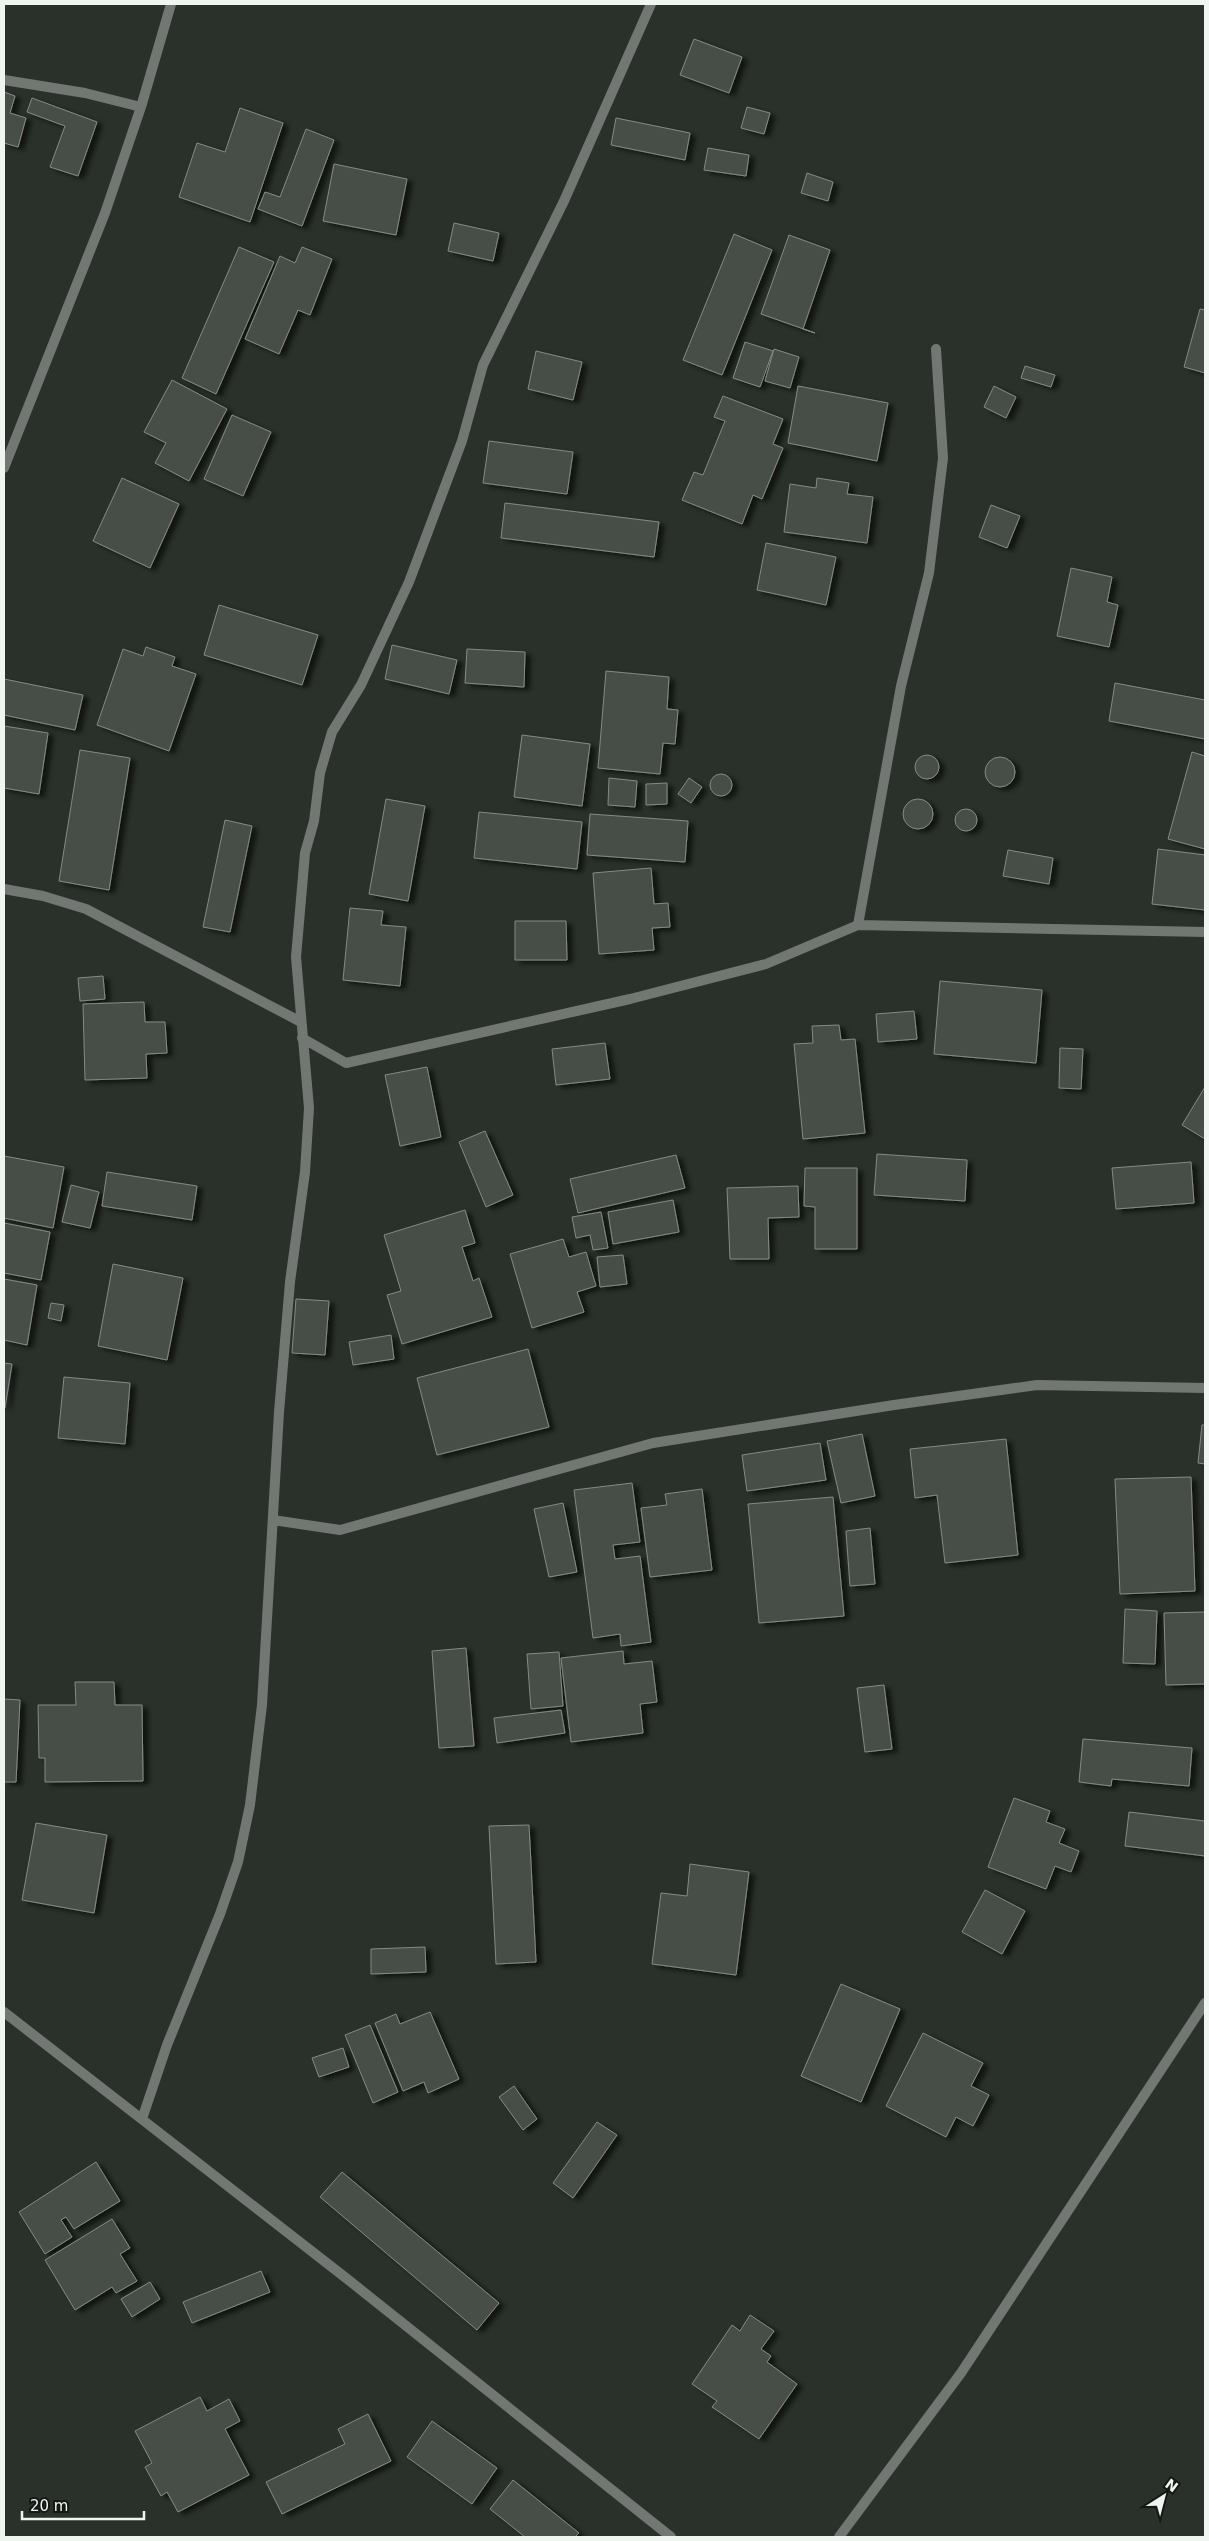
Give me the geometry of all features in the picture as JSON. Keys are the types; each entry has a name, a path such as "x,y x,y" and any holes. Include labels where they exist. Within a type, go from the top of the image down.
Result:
{"street":[{"path":"4,468 105,213 141,107 171,4"},
{"path":"142,2119 167,2045 220,1914 238,1862 250,1805 262,1705 290,1282 305,1172 309,1108 296,957 304,853 314,821 320,773 332,732 360,685 409,582 462,441 483,365 564,202 651,4"},
{"path":"4,80 85,93 141,107"},
{"path":"858,925 901,686 928,573 943,458 936,349"},
{"path":"4,889 44,896 86,909 301,1022"},
{"path":"302,1038 346,1062 630,999 766,964 858,925 1090,932 1205,932"},
{"path":"273,1520 340,1530 653,1443 894,1405 1037,1386 1205,1388"},
{"path":"838,2537 960,2373 1205,2003"},
{"path":"4,2012 346,2278 671,2537"}],"building":[{"path":"694,39 742,57 729,93 680,75"},
{"path":"4,92 15,96 10,113 26,118 18,147 4,143"},
{"path":"32,98 97,122 78,176 50,167 65,126 27,112"},
{"path":"747,107 770,113 764,134 741,128"},
{"path":"240,108 283,123 250,222 179,197 197,143 225,152"},
{"path":"616,118 690,133 685,160 611,145"},
{"path":"306,129 334,140 302,226 258,209 265,192 280,197"},
{"path":"708,148 749,155 746,176 704,170"},
{"path":"334,164 407,179 396,235 323,221"},
{"path":"807,173 833,182 828,201 801,193"},
{"path":"454,223 499,233 493,261 448,251"},
{"path":"734,234 772,250 722,375 683,360"},
{"path":"789,235 830,250 803,329 761,314"},
{"path":"239,247 274,262 216,394 182,378"},
{"path":"302,247 332,259 310,315 298,310 279,354 245,339 280,256 295,263"},
{"path":"1200,309 1205,310 1205,373 1184,367"},
{"path":"745,342 773,351 760,387 733,378"},
{"path":"774,349 799,357 790,388 765,381"},
{"path":"536,351 582,362 573,400 528,389"},
{"path":"1025,366 1055,375 1051,387 1021,378"},
{"path":"172,380 227,409 189,481 155,463 166,443 144,432"},
{"path":"798,386 888,403 877,461 788,443"},
{"path":"994,386 1016,397 1006,418 984,407"},
{"path":"723,396 783,419 773,444 783,448 762,499 753,495 742,524 682,500 694,472 703,475 725,421 714,417"},
{"path":"232,415 271,432 243,496 204,479"},
{"path":"489,441 573,452 567,494 483,483"},
{"path":"122,478 179,504 150,568 93,541"},
{"path":"817,478 849,483 847,494 873,497 867,543 784,532 790,484 816,488"},
{"path":"505,503 659,522 654,557 501,538"},
{"path":"991,505 1020,516 1007,548 979,537"},
{"path":"766,543 836,557 826,605 757,590"},
{"path":"1071,568 1112,577 1107,602 1118,605 1109,647 1057,636"},
{"path":"219,605 318,635 302,685 204,655"},
{"path":"392,645 457,660 449,694 385,679"},
{"path":"146,647 175,657 172,666 196,674 169,751 97,725 123,649 143,656"},
{"path":"467,649 525,652 524,687 465,683"},
{"path":"606,671 669,677 667,709 678,710 675,744 663,743 660,774 598,768"},
{"path":"4,679 83,695 75,730 4,715"},
{"path":"1115,683 1205,700 1205,739 1109,721"},
{"path":"4,726 48,733 39,794 4,788"},
{"path":"522,735 590,744 582,806 514,797"},
{"path":"80,750 130,758 109,890 59,881"},
{"path":"1192,752 1205,756 1205,849 1168,839"},
{"path":"927,755 936,758 939,767 936,776 927,779 918,776 915,767 918,758"},
{"path":"1000,757 1011,761 1015,772 1011,783 1000,787 989,783 985,772 989,761"},
{"path":"721,774 729,777 732,785 729,793 721,796 713,793 710,785 713,777"},
{"path":"609,778 637,781 635,807 608,805"},
{"path":"689,778 702,787 691,803 678,794"},
{"path":"667,783 667,804 646,805 646,784"},
{"path":"386,799 425,806 408,901 369,894"},
{"path":"918,799 929,803 933,814 929,825 918,829 907,825 903,814 907,803"},
{"path":"962,809 970,809 977,816 977,824 970,831 962,831 955,824 955,816"},
{"path":"479,812 582,822 577,869 474,858"},
{"path":"590,814 688,821 685,862 587,855"},
{"path":"225,820 252,826 230,932 203,927"},
{"path":"1158,849 1205,855 1205,910 1152,904"},
{"path":"1008,850 1053,858 1049,884 1003,876"},
{"path":"651,868 654,904 668,903 670,927 652,928 654,950 599,954 593,873"},
{"path":"350,908 383,911 381,925 406,927 400,986 343,980"},
{"path":"515,921 566,921 567,960 515,960"},
{"path":"103,976 105,999 80,1001 78,978"},
{"path":"940,981 1042,990 1036,1063 934,1054"},
{"path":"144,1002 145,1022 165,1022 167,1053 146,1054 147,1078 85,1080 83,1004"},
{"path":"914,1011 917,1039 878,1042 876,1014"},
{"path":"839,1025 841,1040 855,1039 865,1133 803,1139 794,1044 813,1043 812,1026"},
{"path":"605,1043 610,1079 556,1085 552,1049"},
{"path":"1060,1048 1083,1049 1081,1089 1059,1088"},
{"path":"427,1067 441,1137 400,1146 385,1075"},
{"path":"1205,1087 1205,1139 1182,1125"},
{"path":"485,1131 513,1195 486,1207 459,1142"},
{"path":"877,1154 967,1160 965,1201 874,1195"},
{"path":"676,1155 685,1188 578,1213 570,1179"},
{"path":"4,1156 64,1167 53,1228 4,1218"},
{"path":"1191,1162 1194,1203 1116,1209 1112,1168"},
{"path":"805,1168 857,1168 857,1249 815,1249 815,1207 804,1206"},
{"path":"107,1172 197,1186 192,1220 102,1206"},
{"path":"71,1185 99,1192 90,1228 62,1222"},
{"path":"798,1186 799,1217 768,1218 769,1259 730,1259 727,1188"},
{"path":"673,1200 679,1232 613,1244 608,1212"},
{"path":"465,1210 475,1243 462,1247 473,1281 479,1278 492,1317 402,1344 387,1295 401,1291 384,1235"},
{"path":"601,1212 608,1248 593,1250 590,1235 576,1238 572,1217"},
{"path":"4,1223 50,1232 41,1280 4,1273"},
{"path":"563,1239 569,1257 586,1252 596,1286 577,1292 584,1312 532,1328 510,1254"},
{"path":"623,1255 627,1284 600,1287 597,1257"},
{"path":"113,1264 183,1278 167,1360 98,1346"},
{"path":"4,1279 37,1285 27,1345 4,1340"},
{"path":"296,1299 329,1301 325,1355 292,1353"},
{"path":"51,1303 64,1305 61,1321 48,1318"},
{"path":"391,1335 394,1359 353,1365 349,1342"},
{"path":"528,1349 549,1427 437,1455 417,1378"},
{"path":"4,1363 12,1364 5,1408 4,1407"},
{"path":"64,1377 130,1383 125,1444 58,1438"},
{"path":"1202,1425 1205,1425 1205,1464 1198,1463"},
{"path":"862,1434 875,1496 841,1503 827,1441"},
{"path":"1006,1439 1018,1555 945,1563 937,1495 915,1498 910,1449"},
{"path":"820,1443 826,1480 747,1491 742,1455"},
{"path":"1191,1477 1195,1591 1120,1594 1115,1479"},
{"path":"632,1483 640,1542 613,1545 615,1559 640,1556 651,1642 621,1646 620,1634 593,1638 574,1490"},
{"path":"702,1489 712,1570 650,1577 641,1508 667,1505 665,1494"},
{"path":"833,1497 844,1616 759,1623 748,1504"},
{"path":"563,1503 577,1572 549,1577 534,1509"},
{"path":"870,1528 875,1584 850,1586 846,1531"},
{"path":"1125,1609 1157,1611 1155,1664 1123,1663"},
{"path":"1205,1612 1205,1684 1166,1685 1164,1613"},
{"path":"466,1648 474,1746 439,1748 432,1651"},
{"path":"623,1651 624,1664 652,1661 657,1702 640,1704 643,1733 571,1742 561,1658"},
{"path":"559,1652 563,1706 531,1709 527,1654"},
{"path":"75,1682 114,1682 115,1705 142,1705 143,1781 45,1782 45,1758 39,1758 38,1705 76,1705"},
{"path":"884,1685 892,1749 865,1752 857,1688"},
{"path":"4,1699 20,1700 16,1782 4,1782"},
{"path":"561,1710 565,1733 497,1743 494,1718"},
{"path":"1083,1739 1192,1748 1189,1786 1112,1779 1111,1786 1079,1782"},
{"path":"1014,1798 1050,1811 1046,1822 1065,1829 1059,1843 1079,1851 1071,1872 1055,1866 1046,1889 988,1867"},
{"path":"1129,1812 1205,1821 1205,1856 1125,1846"},
{"path":"36,1823 107,1835 94,1913 22,1900"},
{"path":"529,1825 536,1962 496,1964 489,1826"},
{"path":"690,1864 749,1872 736,1975 652,1964 661,1893 687,1896"},
{"path":"985,1890 1025,1911 1002,1954 962,1932"},
{"path":"425,1947 426,1972 371,1974 371,1949"},
{"path":"841,1984 900,2009 861,2102 801,2076"},
{"path":"430,2012 459,2079 428,2093 424,2082 403,2091 375,2023 396,2014 400,2024"},
{"path":"370,2025 398,2092 373,2103 345,2035"},
{"path":"923,2033 983,2063 971,2086 989,2095 973,2126 956,2117 946,2137 886,2106"},
{"path":"343,2048 349,2067 319,2077 312,2058"},
{"path":"514,2086 537,2119 523,2130 499,2097"},
{"path":"597,2122 617,2135 573,2198 553,2183"},
{"path":"96,2162 120,2201 74,2229 66,2217 61,2220 72,2237 45,2254 19,2212"},
{"path":"342,2172 499,2303 477,2330 320,2197"},
{"path":"112,2219 130,2248 120,2254 137,2281 116,2293 112,2287 75,2310 45,2260"},
{"path":"261,2271 270,2292 192,2323 183,2302"},
{"path":"150,2282 160,2299 132,2317 121,2299"},
{"path":"750,2315 774,2331 761,2349 771,2356 767,2362 797,2384 759,2439 712,2407 717,2401 692,2384 732,2325 740,2331"},
{"path":"200,2397 207,2411 229,2399 240,2421 225,2429 249,2475 178,2512 167,2492 161,2496 145,2467 152,2463 135,2431"},
{"path":"368,2414 391,2461 282,2514 266,2482 345,2444 338,2429"},
{"path":"432,2421 497,2468 472,2504 407,2457"},
{"path":"513,2480 579,2533 575,2537 525,2537 490,2509"}]}
